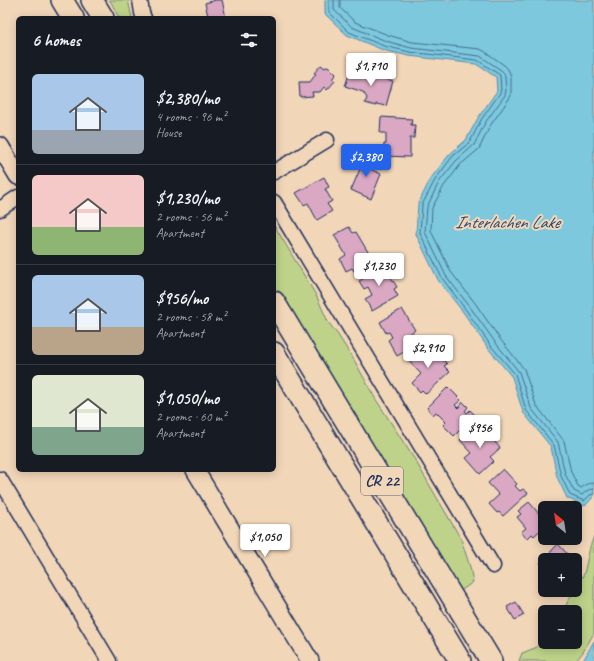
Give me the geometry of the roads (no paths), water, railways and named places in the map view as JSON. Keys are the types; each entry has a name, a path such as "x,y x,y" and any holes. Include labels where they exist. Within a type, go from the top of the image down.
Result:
{"main road":[{"path":"62,0 72,16"},
{"path":"92,0 102,16"},
{"name":"CR 22","path":"276,305 491,661"},
{"name":"CR 22","path":"276,356 460,661"}],"street":[{"path":"140,0 143,16"},
{"path":"276,171 327,140"},
{"path":"0,146 16,173"},
{"path":"0,209 16,198"},
{"path":"276,205 493,566"},
{"path":"196,472 310,661"},
{"path":"0,479 109,661"}],"water":[{"name":"Interlachen Lake","path":"325,0 594,0 594,496 585,506 582,505 582,501 574,501 567,498 557,477 551,447 523,412 512,377 488,348 438,280 416,234 418,204 431,178 449,155 466,140 478,118 497,91 496,77 476,64 409,56 383,50 347,35 325,14"},
{"path":"594,641 594,661 583,661"}]}
